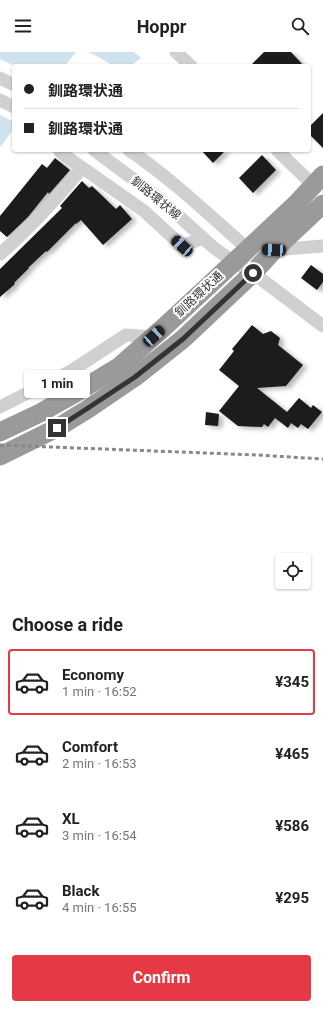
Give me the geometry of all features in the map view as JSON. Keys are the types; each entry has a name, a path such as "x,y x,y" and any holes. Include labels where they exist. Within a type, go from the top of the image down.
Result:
{"highway":[{"name":"釧路環状通","path":"0,432 79,392 120,366 296,204 318,180"},
{"name":"釧路環状通","path":"0,456 57,428 135,377 183,339 323,204"}],"street":[{"path":"176,52 189,64"},
{"path":"0,78 12,84"},
{"path":"0,100 12,106"},
{"path":"60,152 144,211 182,246 203,238"},
{"name":"釧路環状線","path":"97,152 160,199 203,238 234,262 253,273 323,326"},
{"name":"釧路環状線","path":"132,152 145,160 248,249"},
{"path":"280,152 318,180"},
{"path":"0,254 62,191 82,168"},
{"path":"253,273 248,249 274,250 323,246"},
{"path":"0,407 71,370 126,335 154,336"}],"water":[{"path":"0,52 76,52 67,64 12,64 12,132 0,147"},
{"path":"89,52 134,52 141,58 133,64 110,64"}],"pier":[{"path":"0,59 12,65 12,121 0,115"}],"building":[{"path":"264,52 291,52 302,64 252,64"},
{"path":"323,113 323,148 311,136 311,125"},
{"path":"203,152 224,152 213,163"},
{"path":"262,155 276,170 253,193 239,178"},
{"path":"55,158 70,170 49,194 48,192 28,217 7,237 0,231 0,216 42,164 47,168"},
{"path":"82,181 89,188 92,186 116,209 120,205 132,219 103,245 81,220 28,268 14,283 15,284 0,297 0,269 62,208 60,206"},
{"path":"311,265 323,274 323,282 317,290 301,278"},
{"path":"252,325 263,334 271,331 280,338 278,345 303,365 286,386 257,388 287,412 299,398 311,408 313,405 322,412 308,429 301,424 298,428 291,423 288,428 275,418 268,427 264,424 262,427 238,426 219,411 239,386 219,370 234,351 232,349"},
{"path":"206,412 219,414 218,426 205,425"}],"railway":[{"path":"0,445 323,459"}],"route":[{"path":"57,428 135,377 183,339 253,273"}]}
